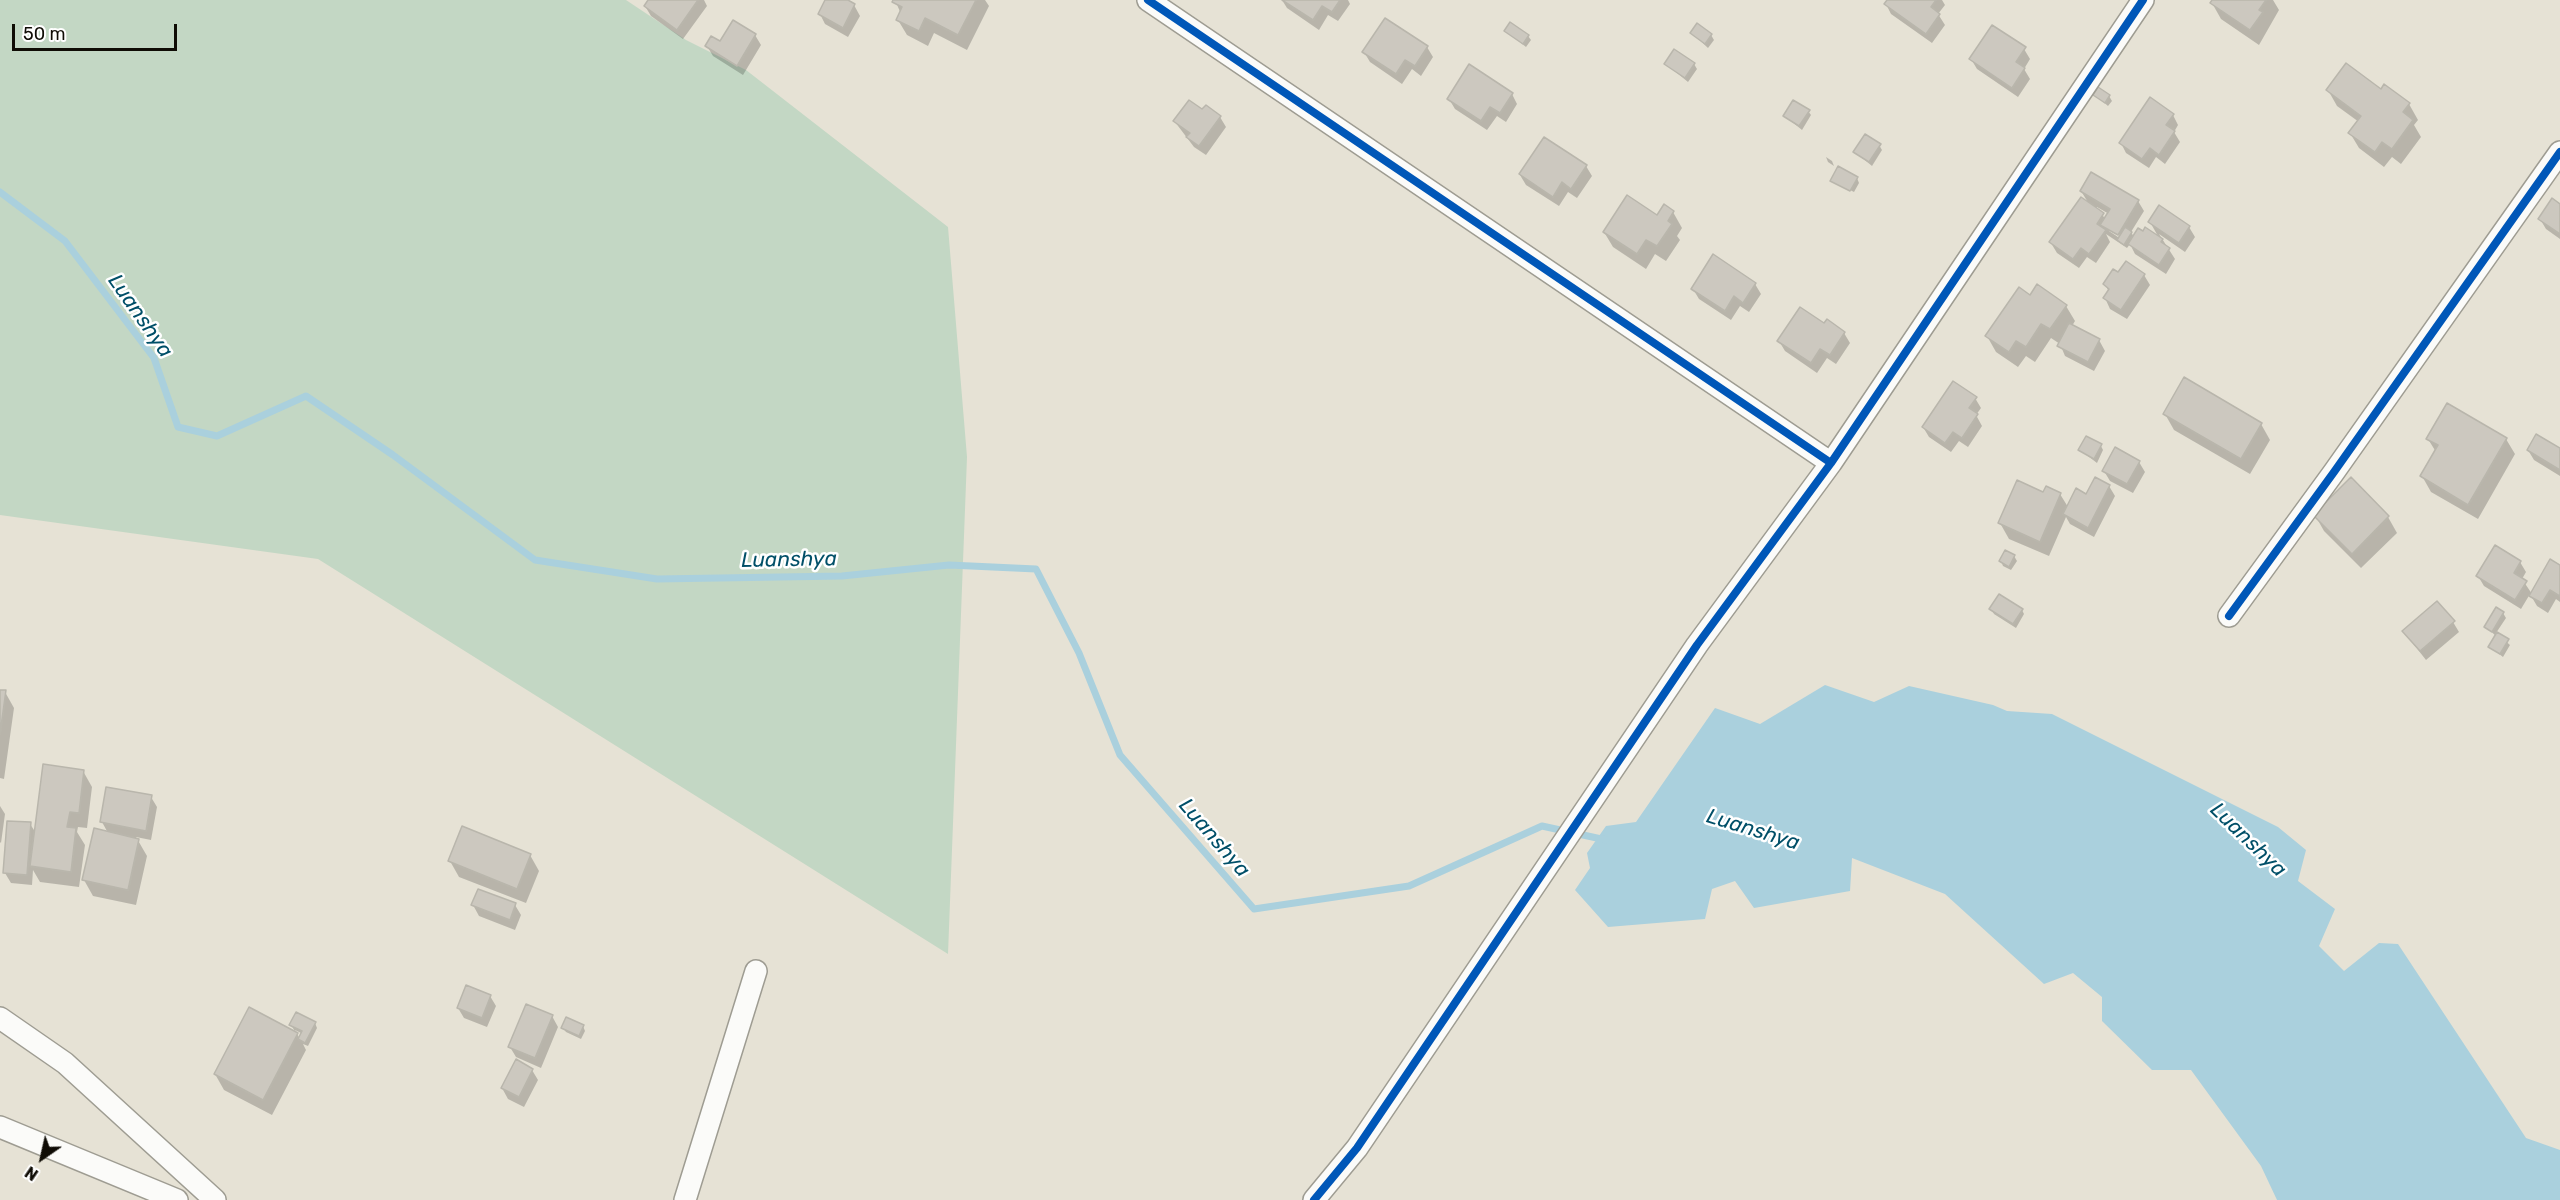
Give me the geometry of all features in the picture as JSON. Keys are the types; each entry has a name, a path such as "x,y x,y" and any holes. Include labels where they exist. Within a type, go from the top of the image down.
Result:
{"street":[{"path":"1148,0 1831,463"},
{"path":"1314,1200 1357,1148 1697,645 1831,463 2139,1"},
{"path":"2229,616 2334,472 2560,152"},
{"path":"685,1200 756,971"},
{"path":"0,1018 64,1063 214,1200"},
{"path":"0,1127 177,1200"}],"green space":[{"path":"0,0 626,0 686,40 746,70 948,227 967,457 948,954 318,559 0,515"}],"water":[{"path":"1825,685 1874,702 1909,686 1993,705 2007,711 2052,714 2278,827 2306,850 2298,881 2335,909 2319,946 2344,971 2379,943 2398,944 2526,1138 2560,1150 2560,1200 2277,1200 2261,1166 2191,1070 2152,1070 2102,1021 2102,997 2073,973 2044,984 1945,894 1852,858 1850,891 1754,908 1735,881 1712,889 1705,919 1608,927 1575,890 1590,868 1587,853 1606,826 1636,822 1715,708 1760,724"}],"building":[{"path":"648,0 698,0 677,30 644,6"},
{"path":"825,0 848,0 855,4 843,28 818,14"},
{"path":"893,0 976,0 958,35 925,18 919,31 896,20 902,7 892,2"},
{"path":"1282,0 1340,0 1332,12 1322,6 1313,20"},
{"path":"1887,0 1936,0 1931,7 1940,14 1926,34 1884,4"},
{"path":"2212,0 2266,0 2259,10 2263,12 2250,30 2210,3"},
{"path":"1385,18 1428,46 1415,66 1405,60 1396,74 1362,52"},
{"path":"733,20 756,34 737,66 705,46 711,36 720,41"},
{"path":"1510,22 1529,35 1523,44 1504,31"},
{"path":"1697,23 1712,34 1705,44 1690,33"},
{"path":"1992,25 2026,47 2016,62 2025,68 2012,88 1969,59"},
{"path":"1674,49 1695,63 1685,78 1664,64"},
{"path":"2346,63 2381,89 2384,84 2410,103 2403,112 2413,120 2392,149 2382,142 2375,152 2348,133 2361,116 2326,90"},
{"path":"1469,64 1513,93 1500,113 1490,107 1481,121 1447,99"},
{"path":"2098,87 2110,95 2105,103 2093,95"},
{"path":"2150,97 2174,114 2166,125 2175,131 2159,155 2150,148 2142,159 2119,143"},
{"path":"1189,100 1202,109 1206,105 1221,116 1199,146 1186,137 1190,133 1173,121"},
{"path":"1793,100 1810,110 1799,126 1783,116"},
{"path":"1865,134 1881,144 1869,162 1853,152"},
{"path":"1544,137 1587,165 1571,189 1562,182 1553,197 1519,174"},
{"path":"1838,166 1858,177 1850,191 1830,181"},
{"path":"2091,172 2139,200 2118,235 2100,225 2110,209 2080,191"},
{"path":"1627,195 1657,215 1664,204 1674,211 1668,221 1672,224 1657,246 1646,240 1637,254 1603,232"},
{"path":"2081,197 2104,213 2097,224 2106,230 2089,254 2081,248 2073,259 2049,242"},
{"path":"2552,198 2560,204 2560,234 2538,219"},
{"path":"2159,205 2190,226 2179,243 2148,222"},
{"path":"2125,227 2132,232 2124,245 2117,240"},
{"path":"2145,227 2163,239 2161,242 2170,248 2159,265 2128,244 2138,228 2143,231"},
{"path":"1713,254 1756,283 1743,303 1734,296 1725,311 1691,289"},
{"path":"2126,261 2145,274 2121,310 2103,298 2109,289 2103,284 2113,269 2118,272"},
{"path":"2037,284 2067,305 2050,329 2041,324 2026,347 2016,341 2009,352 1985,336 2019,287 2030,295"},
{"path":"1800,307 1824,323 1827,319 1845,332 1830,355 1820,349 1811,363 1777,341"},
{"path":"2069,323 2100,339 2088,362 2057,346"},
{"path":"2184,377 2262,423 2241,459 2163,414"},
{"path":"1953,381 1977,397 1969,408 1978,414 1962,438 1953,432 1945,443 1922,427"},
{"path":"2447,403 2507,438 2468,505 2420,476 2438,445 2426,439"},
{"path":"2536,434 2560,448 2560,470 2527,450"},
{"path":"2086,436 2102,444 2094,459 2078,450"},
{"path":"2115,447 2140,461 2127,484 2102,471"},
{"path":"2095,477 2110,485 2088,528 2063,514 2076,488 2086,494"},
{"path":"2351,477 2389,516 2352,554 2313,515"},
{"path":"2017,480 2043,492 2046,486 2061,493 2040,542 1998,523"},
{"path":"2495,545 2521,561 2514,573 2527,581 2515,600 2476,576"},
{"path":"2005,550 2015,555 2009,567 1999,561"},
{"path":"2550,559 2560,565 2560,596 2550,590 2542,603 2529,596"},
{"path":"1999,594 2023,609 2013,624 1989,609"},
{"path":"2437,601 2455,621 2420,651 2402,631"},
{"path":"2496,607 2504,612 2492,632 2484,627"},
{"path":"2497,632 2509,639 2500,654 2488,647"},
{"path":"0,690 6,690 0,734"},
{"path":"43,764 84,770 79,813 70,812 67,827 76,828 71,872 30,866"},
{"path":"106,787 152,795 146,831 100,822"},
{"path":"7,821 31,822 27,875 3,873"},
{"path":"462,826 531,854 517,889 448,861"},
{"path":"94,828 139,839 128,890 82,880"},
{"path":"478,889 516,903 510,920 471,905"},
{"path":"466,985 491,995 482,1018 457,1008"},
{"path":"526,1004 553,1015 535,1058 508,1047"},
{"path":"249,1007 298,1033 263,1100 214,1074"},
{"path":"296,1012 316,1022 305,1043 298,1039 302,1031 289,1025"},
{"path":"566,1017 584,1025 579,1036 561,1028"},
{"path":"516,1059 533,1069 519,1097 501,1088"}],"waterway":[{"name":"Luanshya","path":"0,192 65,241 154,358 178,427 217,436 306,396 393,455 535,560 657,579 842,576 949,565 1036,569 1079,653 1120,755 1254,909 1409,886 1542,826 1606,840"}],"cycle path":[{"path":"1148,0 1831,463"},
{"path":"1314,1200 1357,1148 1697,645 1831,463 2143,0"},
{"path":"2229,616 2334,472 2560,152"}]}
